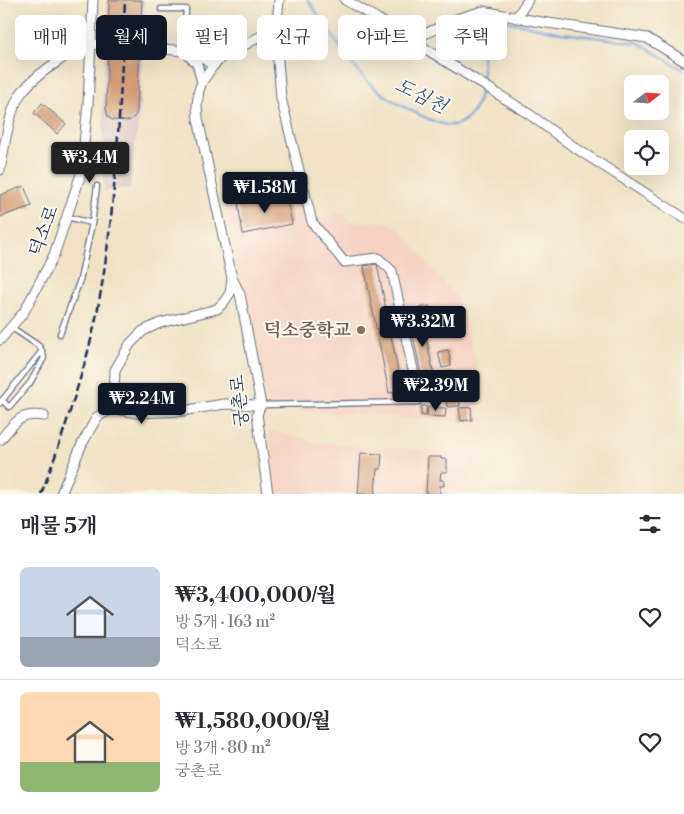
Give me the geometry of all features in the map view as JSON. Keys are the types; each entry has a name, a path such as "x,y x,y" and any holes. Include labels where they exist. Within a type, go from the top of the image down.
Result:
{"street":[{"name":"덕소로","path":"0,340 24,312 54,255 81,174 88,104 93,0"},
{"path":"278,15 279,0"},
{"path":"345,0 370,15"},
{"path":"482,10 484,0"},
{"path":"516,18 528,0"},
{"path":"426,33 459,18 482,10 516,18 647,38 684,61"},
{"path":"0,170 11,117 21,93 36,77 68,54 92,43 96,43"},
{"path":"426,49 529,114 574,147 684,218"},
{"path":"193,60 197,64 202,82"},
{"path":"205,60 213,66"},
{"path":"202,82 219,60"},
{"path":"278,60 281,98 312,222 344,262 378,258 392,271 416,384"},
{"name":"궁촌로","path":"202,82 197,105 198,119 232,278 240,294 261,405 257,414 268,494"},
{"path":"113,408 116,370 130,344 143,331 160,323 217,309 230,293 232,278"},
{"path":"60,494 82,444 97,417 113,408 137,413 182,412 224,404 261,405"},
{"path":"0,440 19,418 32,414 44,416"}],"lane":[{"path":"161,9 186,10 186,15"},
{"path":"60,334 80,280 92,223 97,186"},
{"path":"67,217 92,223"},
{"path":"11,327 39,346 42,351 44,358 30,383 9,407 1,402 42,351"},
{"path":"261,405 418,402"}],"shaded area":[{"path":"107,0 144,0 143,15 106,15"},
{"path":"105,60 142,60 140,107 130,188 104,191 103,114"},
{"name":"덕소중학교","path":"301,191 308,220 342,214 352,222 383,221 398,227 457,298 477,362 478,423 269,408 248,299 239,280 224,196"},
{"path":"270,431 321,443 479,454 464,494 276,494"}],"building":[{"path":"109,0 142,0 141,15 109,15"},
{"path":"107,60 139,60 137,111 135,116 129,121 112,120 108,117 106,109"},
{"path":"42,103 66,124 57,134 34,113"},
{"path":"24,186 32,206 0,217 0,195"},
{"path":"286,195 292,224 243,234 238,204"},
{"path":"377,264 387,314 396,312 399,326 396,326 397,330 390,331 402,391 389,393 364,266"},
{"path":"429,306 432,324 424,326 438,396 426,399 408,310"},
{"path":"448,350 451,366 442,368 438,352"},
{"path":"453,371 457,391 444,394 440,374"},
{"path":"464,391 465,399 461,400 459,392"},
{"path":"459,398 460,406 447,407 446,399"},
{"path":"421,406 426,406 426,416 421,415"},
{"path":"428,407 446,408 445,417 427,416"},
{"path":"471,407 472,420 461,421 459,408"},
{"path":"361,453 382,454 381,469 377,469 375,494 358,494"},
{"path":"428,457 447,459 447,472 441,472 440,480 444,480 444,486 440,486 440,494 426,494"}],"waterway":[{"name":"도심천","path":"308,0 350,61 366,80 404,107 446,125 458,124 472,114 474,110 481,90 483,76 480,33 481,29 493,22 506,21 562,33 639,43 684,70"}],"railway":[{"path":"41,494 79,382 97,315 114,189 125,0"}],"place":[{"name":"덕소중학교","path":"361,330"}]}
